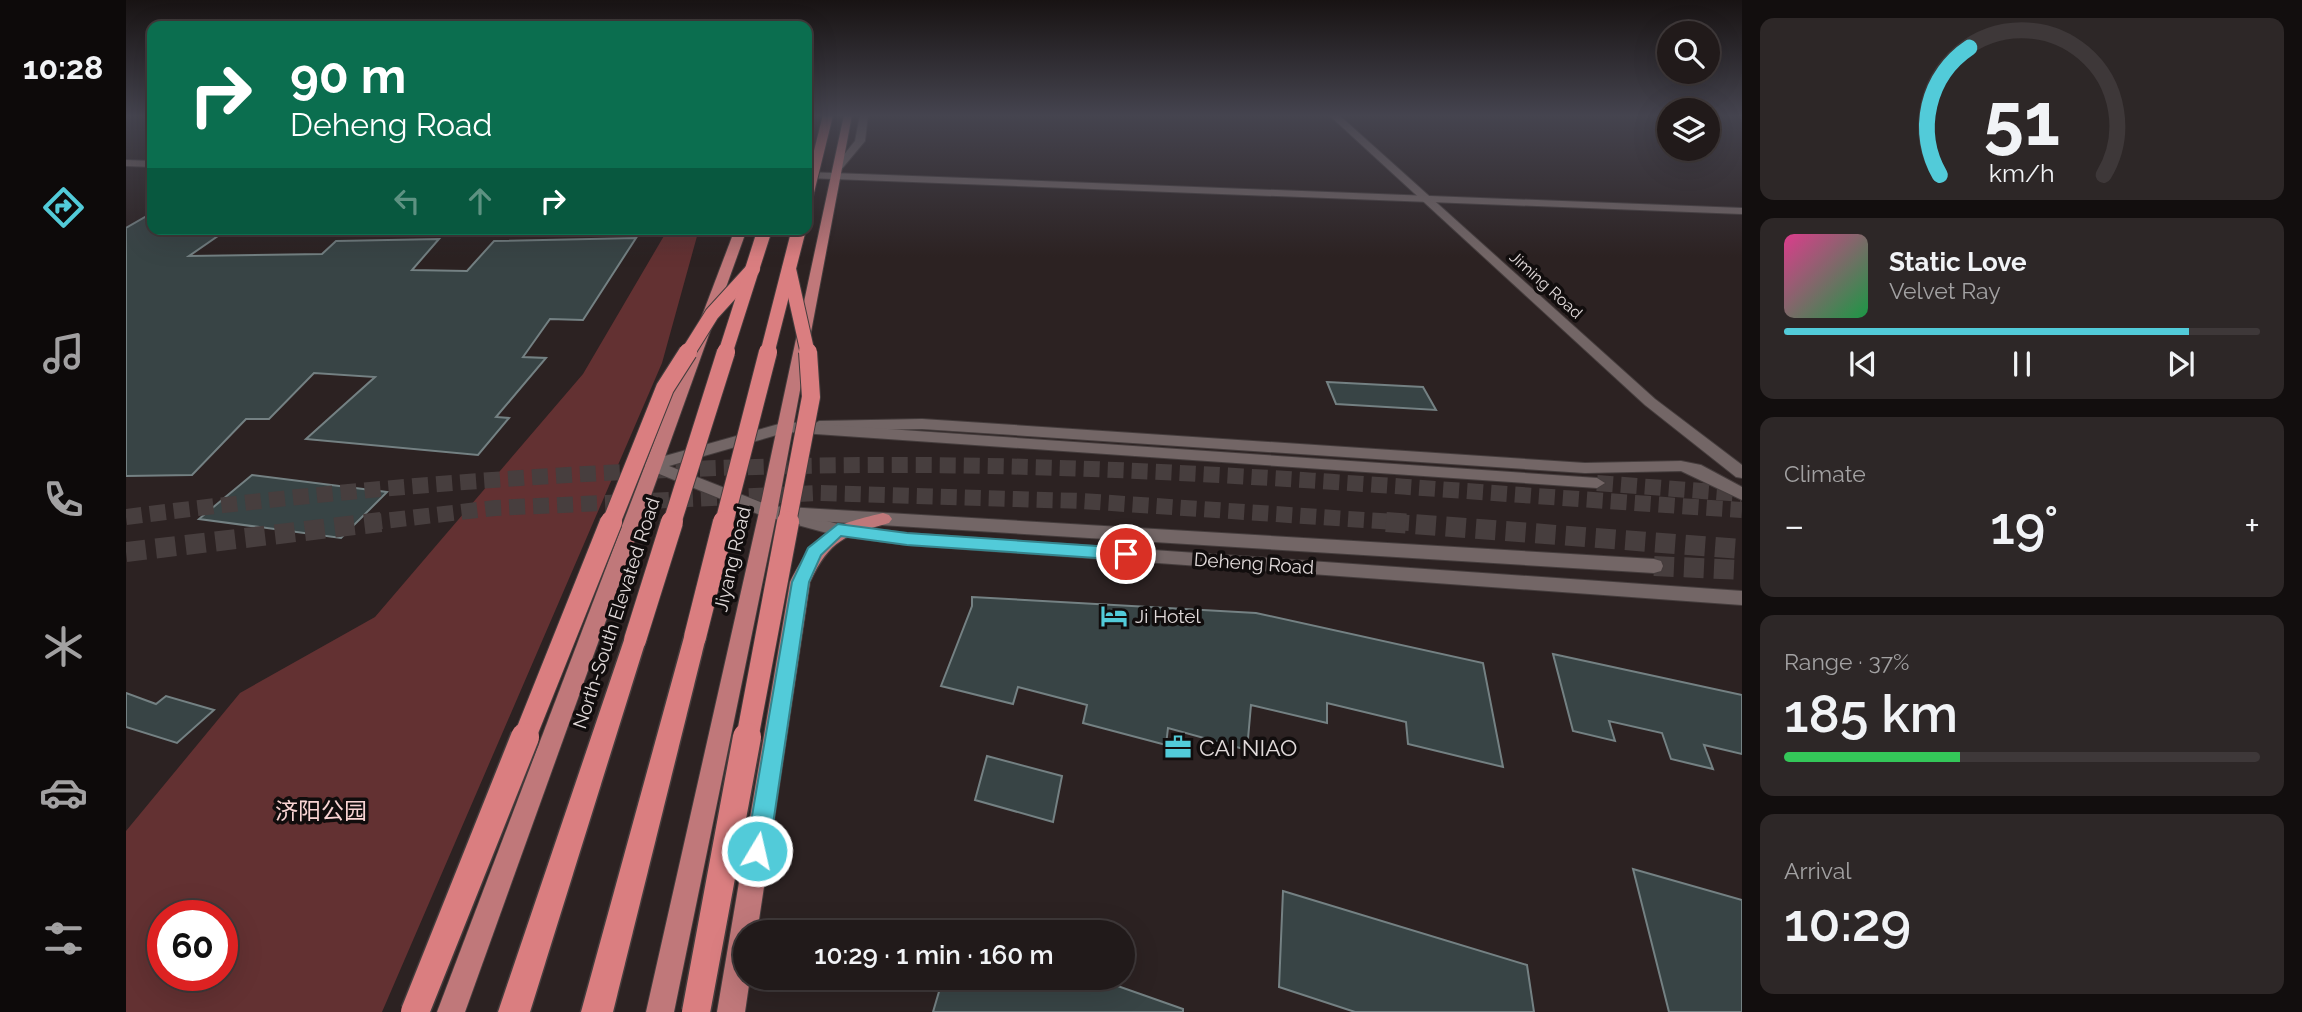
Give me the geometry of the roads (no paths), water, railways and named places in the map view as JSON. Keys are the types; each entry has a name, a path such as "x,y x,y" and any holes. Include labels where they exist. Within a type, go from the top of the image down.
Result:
{"highway":[{"path":"812,180 816,162"},
{"name":"North-South Elevated Road","path":"514,1012 763,235"},
{"path":"597,1012 798,235"},
{"path":"415,1012 665,388 712,314 753,269"},
{"path":"696,1012 811,397 811,359 805,325 789,270"}],"main road":[{"name":"Jiyang Road","path":"660,1012 786,427 838,162"},
{"path":"451,1012 739,235"},
{"path":"731,1012 800,582 814,552 838,530 883,519"}],"street":[{"path":"836,173 844,162"},
{"name":"Jiming Road","path":"1384,162 1650,402 1742,473"},
{"path":"126,163 147,164"},
{"path":"812,173 1742,202"},
{"path":"1418,193 1742,211"},
{"path":"653,465 786,427 922,424 1585,468 1681,466 1695,469 1742,494"},
{"path":"786,427 1597,483"},
{"path":"653,465 768,512 1654,566"},
{"name":"Deheng Road","path":"768,512 838,530 921,540 1742,598"}],"tunnel":[{"path":"126,517 324,494 523,478 722,468 921,465 1126,470 1742,510"},
{"path":"1597,483 1742,494"},
{"path":"366,523 495,508 820,493 1081,501 1409,523"},
{"path":"126,552 381,522"},
{"path":"1386,522 1742,549"},
{"path":"1654,566 1742,570"}],"place":[{"name":"Ji Hotel","path":"1114,616"},
{"name":"CAI NIAO","path":"1178,747"}],"park label":[{"name":"济阳公园","path":"321,810"}]}
